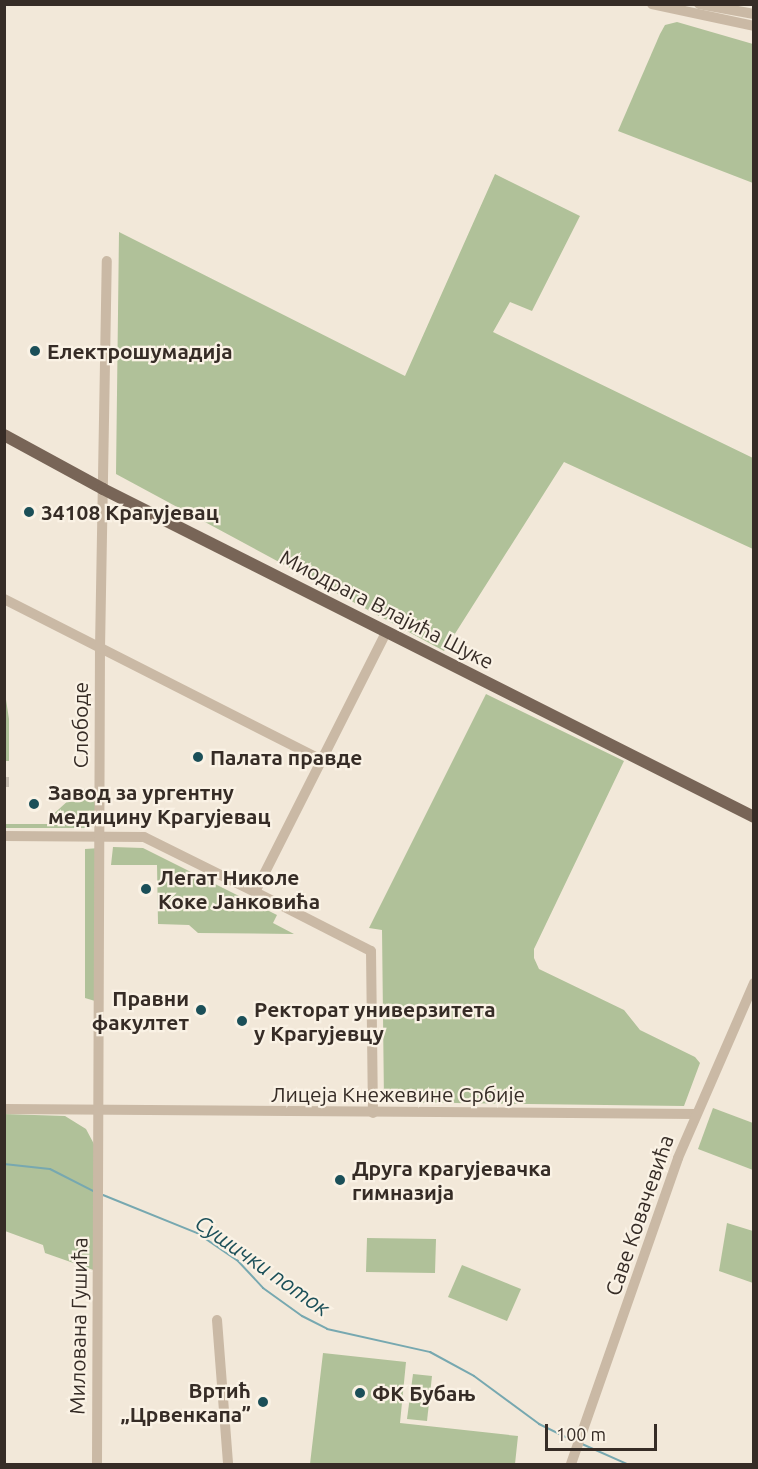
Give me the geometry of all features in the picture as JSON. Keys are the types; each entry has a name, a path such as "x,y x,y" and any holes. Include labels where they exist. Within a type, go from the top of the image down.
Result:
{"main road":[{"name":"Миодрага Влајића Шуке","path":"4,435 102,489 753,817"}],"street":[{"path":"652,4 753,26"},
{"path":"699,4 753,14"},
{"name":"Слободе","path":"100,1189 100,649 107,261"},
{"path":"4,599 321,760"},
{"path":"255,892 387,631"},
{"path":"4,836 147,838 371,951 373,1113"},
{"name":"Саве Ковачевића","path":"573,1460 696,1114 753,983"},
{"name":"Лицеја Кнежевине Србије","path":"4,1109 99,1112 696,1114"},
{"name":"Милована Гушића","path":"97,1464 100,1189"},
{"path":"217,1320 228,1464"}],"green space":[{"path":"677,22 753,44 753,183 618,131 660,34 665,25"},
{"path":"495,174 580,216 532,311 510,302 493,332 753,458 753,549 564,462 444,651 116,474 119,232 405,376"},
{"path":"5,693 9,719 9,761 5,761"},
{"path":"486,694 624,761 534,949 534,958 539,969 624,1010 640,1030 695,1057 700,1063 684,1106 384,1102 382,930 369,928"},
{"path":"81,789 96,789 96,823 90,828 5,828 5,824 48,824 48,819"},
{"path":"113,847 143,848 277,915 273,923 294,934 198,933 189,925 158,924 157,865 111,865"},
{"path":"100,848 95,1001 85,998 85,849"},
{"path":"713,1108 753,1123 753,1170 698,1149"},
{"path":"4,1114 65,1116 86,1129 95,1146 99,1272 45,1253 43,1245 5,1231"},
{"path":"727,1223 753,1231 753,1283 719,1271"},
{"path":"367,1238 436,1239 435,1273 366,1272"},
{"path":"462,1265 521,1289 507,1321 448,1297"},
{"name":"ФК Бубањ","path":"323,1353 406,1362 400,1423 518,1436 515,1464 310,1464"},
{"path":"413,1374 432,1376 427,1421 407,1419"}],"waterway":[{"name":"Сушички поток","path":"4,1164 50,1169 95,1192"},
{"name":"Сушички поток","path":"103,1195 197,1233 238,1261 263,1288 302,1316 327,1329 430,1352 474,1376 539,1424 574,1441"},
{"name":"Сушички поток","path":"582,1444 627,1464"}],"tunnel":[{"path":"4,782 9,782"}],"place":[{"name":"Електрошумадија","path":"35,351"},
{"name":"34108 Крагујевац","path":"29,512"},
{"name":"Палата правде","path":"198,757"},
{"name":"Завод за ургентну медицину Крагујевац","path":"34,804"},
{"name":"Легат Николе Коке Јанковића","path":"146,889"},
{"name":"Правни факултет","path":"201,1010"},
{"name":"Ректорат универзитета у Крагујевцу","path":"242,1021"},
{"name":"Друга крагујевачка гимназија","path":"340,1180"},
{"name":"ФК Бубањ","path":"360,1393"},
{"name":"Вртић „Црвенкапа”","path":"263,1402"}]}
